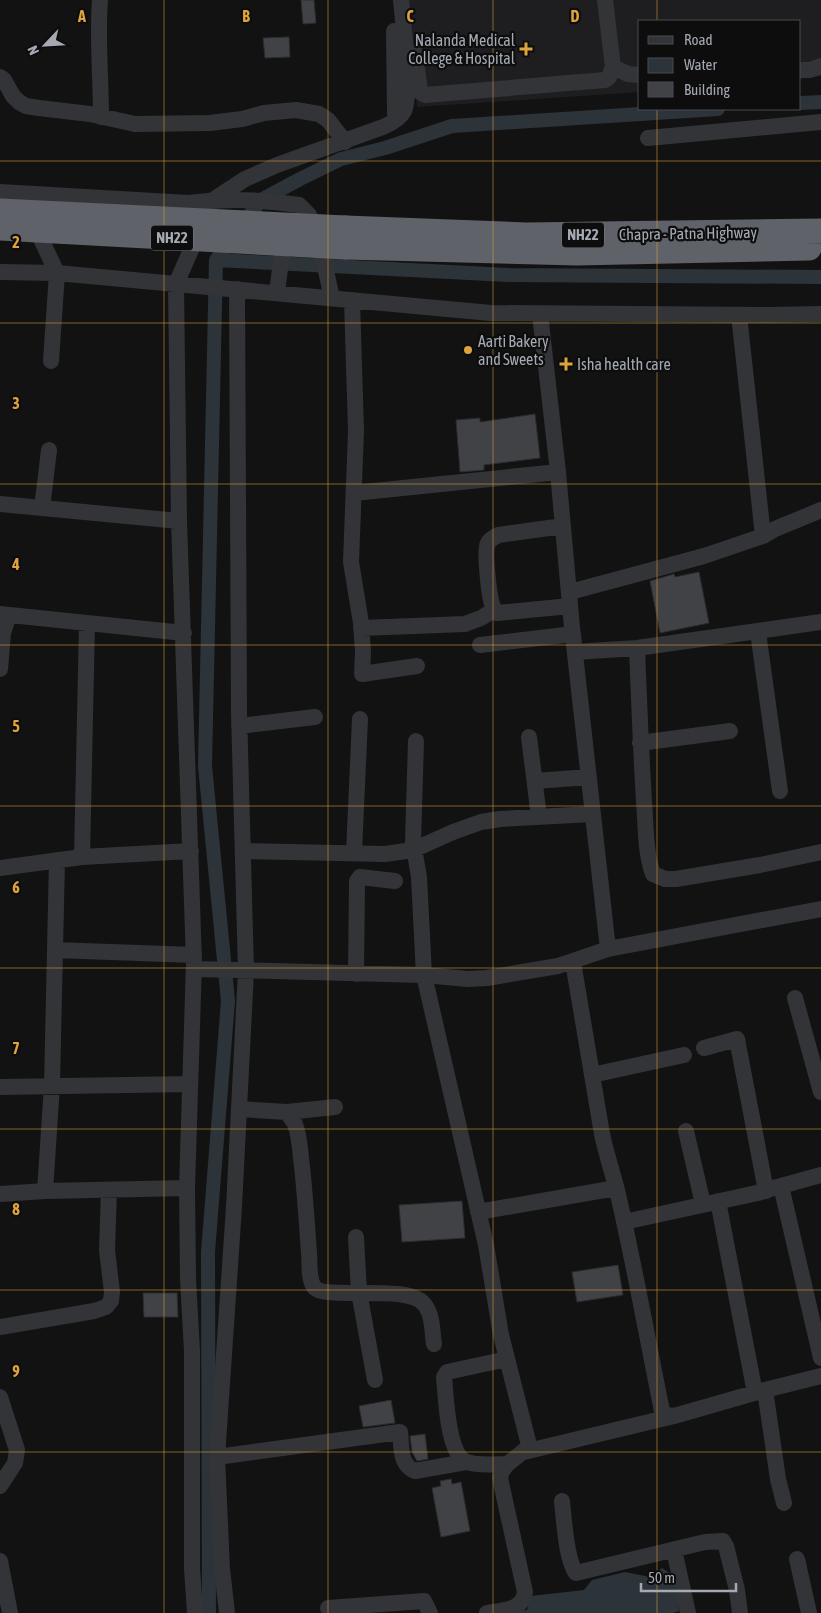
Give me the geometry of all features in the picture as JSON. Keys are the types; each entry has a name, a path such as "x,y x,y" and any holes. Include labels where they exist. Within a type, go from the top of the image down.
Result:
{"highway":[{"name":"NH22","path":"0,211 350,238"},
{"name":"NH22","path":"0,228 350,238"},
{"name":"Chapra - Patna Highway","path":"350,238 821,231"},
{"name":"Chapra - Patna Highway","path":"350,238 577,253 821,248"}],"street":[{"path":"100,0 98,42 101,117"},
{"path":"391,0 394,32 395,121"},
{"path":"195,1613 192,1568 192,1360 188,1278 187,1188 194,962 179,521 184,284 211,203 245,179 278,165 364,135 395,121 404,111 407,92 402,0"},
{"path":"410,0 420,92 422,95 604,80 614,67 605,0"},
{"path":"801,70 810,70 821,66"},
{"path":"614,67 628,74 638,75"},
{"path":"0,77 10,88 13,96 26,106 90,114 135,124 210,123 242,119 272,112 296,110 320,114 328,120 345,142"},
{"path":"648,138 821,122"},
{"path":"0,192 188,203 299,205 309,216 331,291"},
{"path":"26,194 33,221 57,274 51,362"},
{"path":"265,205 287,212 277,293"},
{"path":"0,272 57,274 277,293 331,291 352,300 492,314 821,314"},
{"path":"227,1613 222,1569 217,1457 234,1207 243,971 243,851 239,726 233,289"},
{"path":"352,300 356,431 351,562 362,628 362,674 417,666"},
{"path":"540,314 608,949"},
{"path":"739,315 763,536"},
{"path":"42,508 49,450"},
{"path":"354,493 558,472"},
{"path":"0,504 179,521"},
{"path":"563,526 508,533 491,539 487,545 487,556 491,602 497,613 570,599 763,536 821,510"},
{"path":"362,628 465,624 473,622 494,610"},
{"path":"0,669 5,614 184,633"},
{"path":"575,652 637,648 821,622"},
{"path":"82,857 87,623"},
{"path":"758,632 780,791"},
{"path":"480,645 573,634"},
{"path":"637,648 640,743 650,865 653,874 659,878 676,879 760,865 821,852"},
{"path":"239,726 315,717"},
{"path":"354,852 360,719"},
{"path":"640,743 730,731"},
{"path":"529,737 539,817"},
{"path":"416,741 413,850 420,877 424,975 486,1246 501,1335 529,1445 524,1452"},
{"path":"535,781 589,777"},
{"path":"243,851 384,854 413,850 481,822 594,814"},
{"path":"0,868 82,857 191,851"},
{"path":"45,1192 52,1085 57,860"},
{"path":"356,974 357,881 360,877 395,881"},
{"path":"55,950 194,962 218,970 487,978 573,962 608,949 821,909"},
{"path":"573,962 605,1149 624,1222 662,1411 666,1415 674,1416"},
{"path":"796,998 821,1092"},
{"path":"704,1048 738,1039 773,1188 821,1358"},
{"path":"592,1075 684,1056"},
{"path":"0,1087 190,1084"},
{"path":"239,1109 287,1112 335,1107"},
{"path":"287,1112 294,1123 299,1142 307,1213 310,1276 314,1287 322,1292 359,1292 416,1297 424,1304 429,1314 434,1344"},
{"path":"686,1131 711,1203 760,1391 784,1503"},
{"path":"624,1222 711,1203 821,1175"},
{"path":"0,1194 187,1188"},
{"path":"478,1212 616,1188"},
{"path":"0,1327 94,1312 106,1307 112,1292 106,1250 109,1190"},
{"path":"356,1237 359,1292 375,1380"},
{"path":"466,1462 458,1457 453,1445 444,1377 447,1372 507,1359"},
{"path":"487,1613 519,1606 524,1600 525,1592 500,1478 506,1464 524,1452 674,1416 760,1391 821,1376"},
{"path":"0,1397 16,1450 15,1463 0,1486"},
{"path":"217,1457 400,1432 403,1460 409,1469 415,1471 466,1462 506,1464"},
{"path":"562,1501 570,1558 572,1568 576,1573 705,1542 723,1542 726,1546 737,1590 740,1613"},
{"path":"674,1550 688,1613"},
{"path":"797,1559 809,1613"},
{"path":"0,1560 10,1613"},
{"path":"328,1608 424,1601 430,1613"}],"shaded area":[{"name":"Nalanda Medical College & Hospital","path":"407,0 821,0 821,76 801,79 801,20 638,20 638,92 417,107"}],"water":[{"path":"662,1568 674,1576 679,1611 673,1613 491,1613 527,1610 531,1596 584,1590 592,1580 625,1572 650,1577"}],"building":[{"path":"301,0 314,0 316,23 303,24"},
{"path":"289,37 290,57 265,58 263,38"},
{"path":"535,414 540,458 484,465 484,470 460,472 456,420 480,418 480,422"},
{"path":"699,572 709,623 660,633 650,581 674,574 675,577"},
{"path":"462,1201 465,1238 402,1242 399,1205"},
{"path":"618,1265 623,1295 577,1302 572,1272"},
{"path":"143,1293 177,1293 178,1317 144,1317"},
{"path":"391,1400 395,1423 363,1427 359,1406"},
{"path":"425,1434 428,1459 417,1461 412,1452 410,1436"},
{"path":"451,1479 452,1484 461,1482 470,1531 441,1537 432,1488 441,1486 440,1481"}],"waterway":[{"path":"801,103 821,102"},
{"path":"209,1613 208,1252 228,1001 205,766 216,260 261,200 341,159 385,148 452,126 702,110"},
{"path":"216,260 508,275 821,277"}],"place":[{"name":"Nalanda Medical College & Hospital","path":"526,49"},
{"name":"Aarti Bakery and Sweets","path":"468,350"},
{"name":"Isha health care","path":"566,364"}]}
